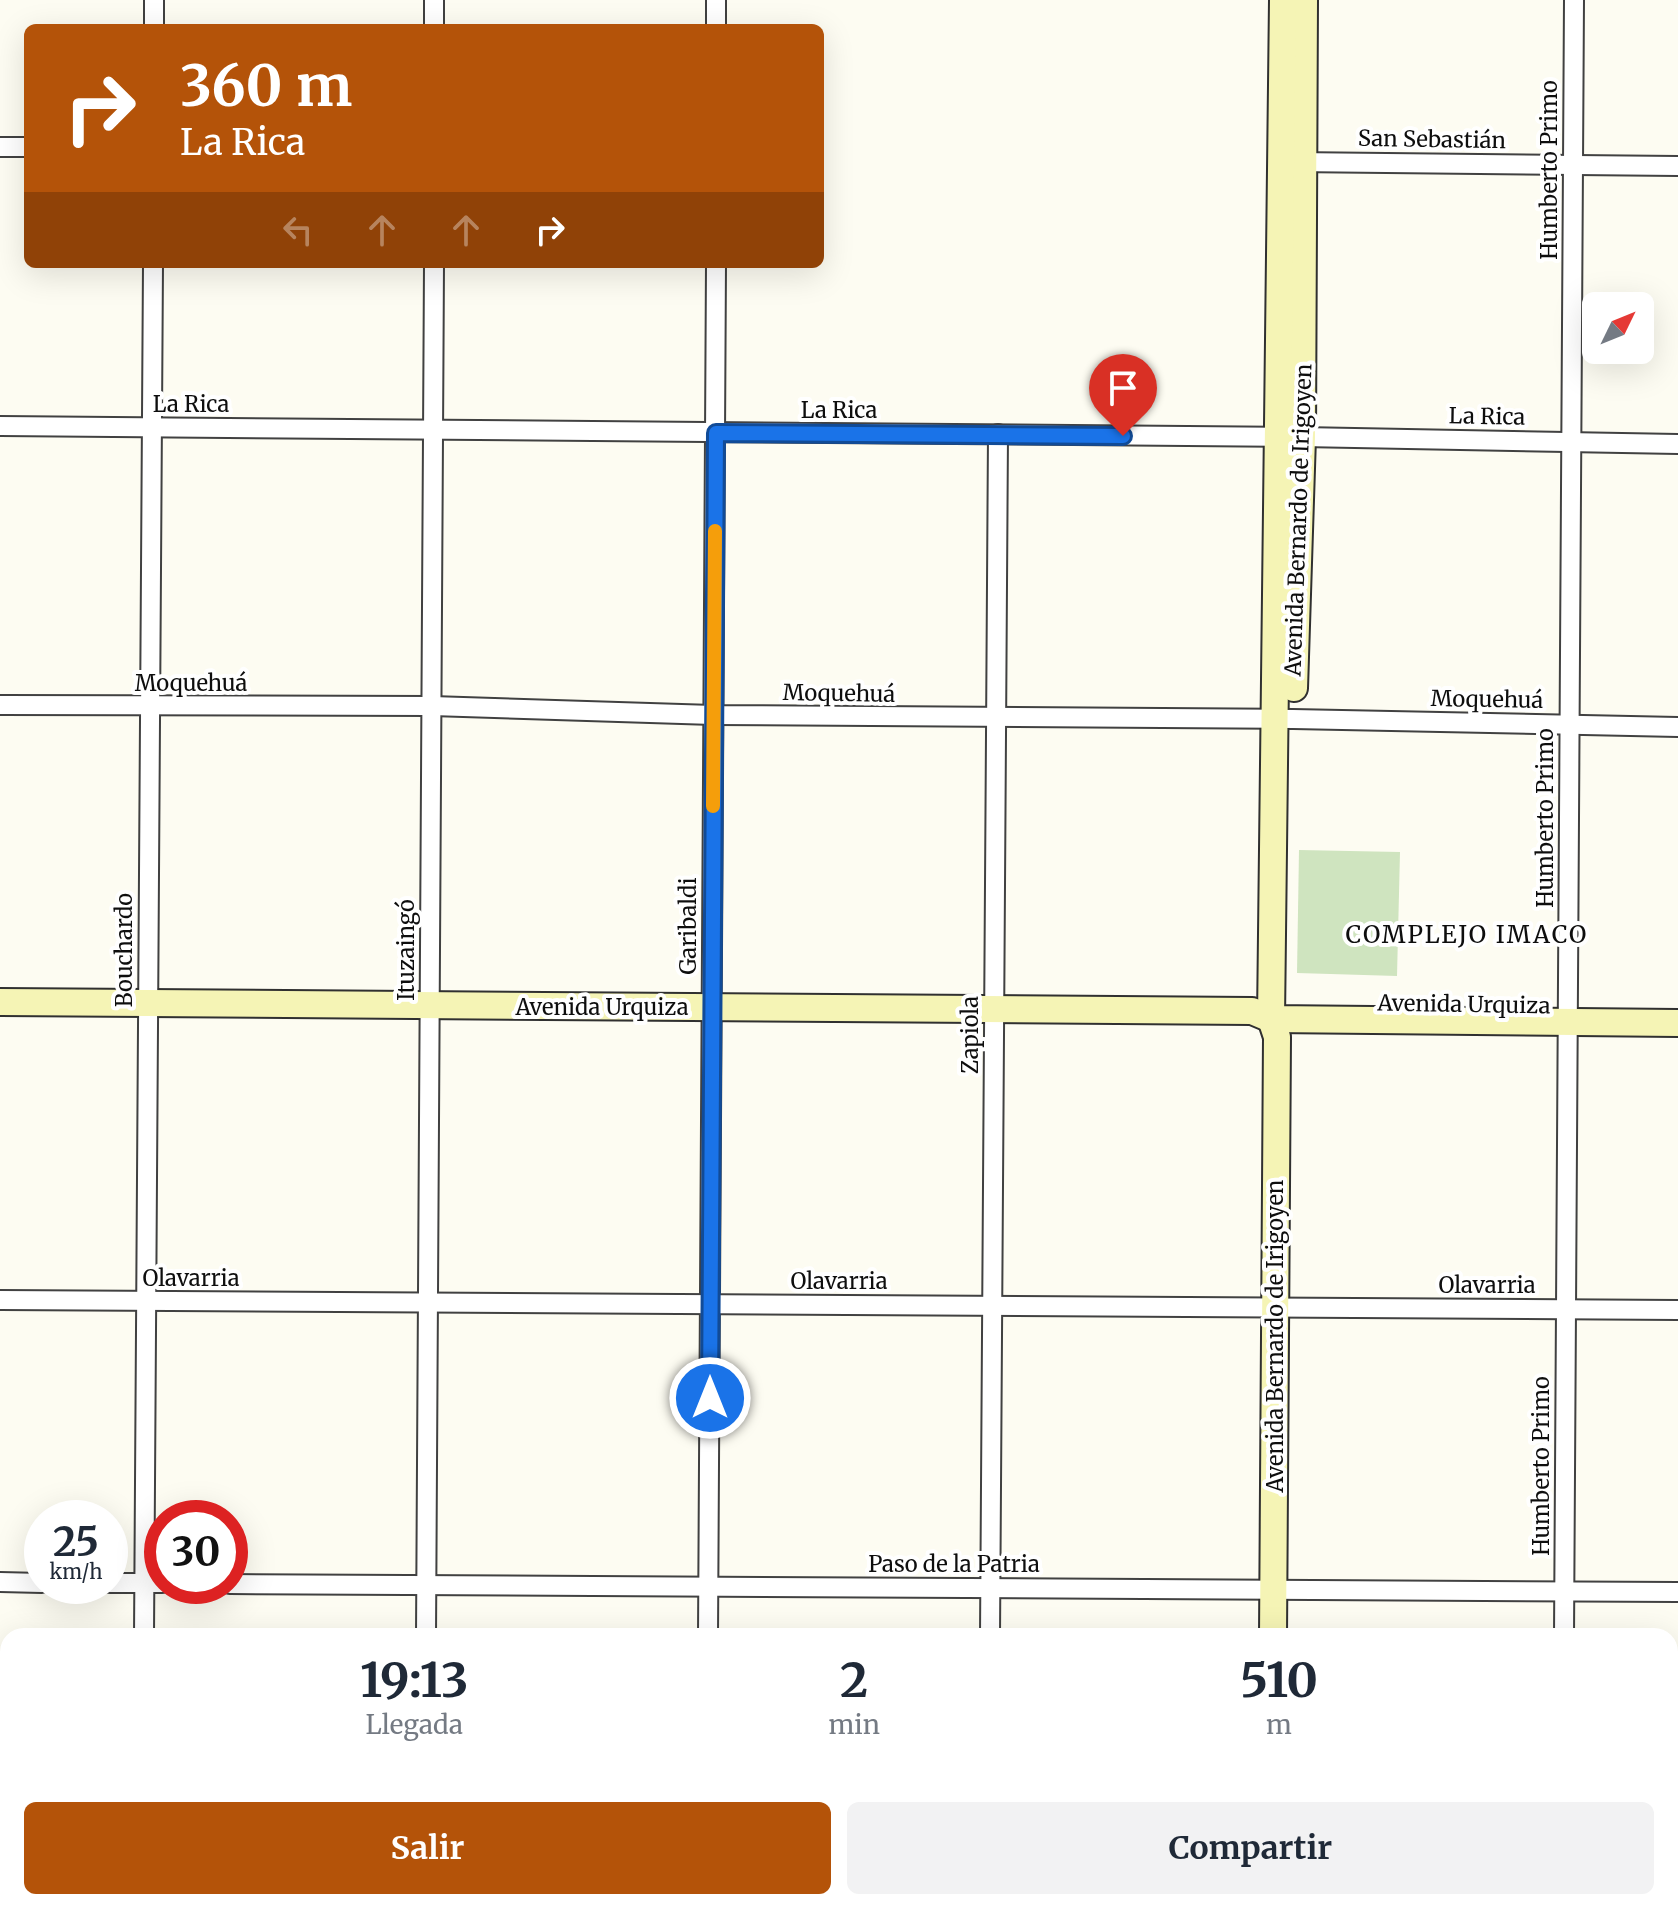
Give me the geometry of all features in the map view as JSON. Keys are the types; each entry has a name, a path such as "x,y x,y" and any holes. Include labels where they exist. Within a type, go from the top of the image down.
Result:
{"main road":[{"name":"Avenida Bernardo de Irigoyen","path":"1283,0 1293,162"},
{"name":"Avenida Bernardo de Irigoyen","path":"1273,1628 1275,1015 1291,438 1293,162 1304,0"},
{"name":"Avenida Urquiza","path":"0,1002 994,1008 1275,1015 1568,1013 1678,1005"},
{"name":"Avenida Urquiza","path":"1568,1013 1678,1023"}],"street":[{"path":"154,0 154,24"},
{"path":"434,0 434,24"},
{"path":"716,0 716,24"},
{"name":"Humberto Primo","path":"1564,1628 1574,0"},
{"path":"0,147 24,147"},
{"name":"San Sebastián","path":"1293,162 1678,166"},
{"name":"Bouchardo","path":"151,1500 146,1301 153,268"},
{"name":"Ituzaingó","path":"426,1628 434,268"},
{"name":"Garibaldi","path":"708,1628 716,268"},
{"name":"La Rica","path":"0,426 998,434 1678,444"},
{"name":"Zapiola","path":"990,1628 998,434"},
{"name":"Moquehuá","path":"0,705 149,708 432,706 713,715 1678,727"},
{"name":"Olavarria","path":"0,1300 1678,1310"},
{"path":"0,1582 24,1583"},
{"name":"Paso de la Patria","path":"248,1584 1678,1592"},
{"name":"Bouchardo","path":"145,1628 149,1604"}],"green space":[{"path":"1299,850 1400,852 1397,976 1297,973"}],"slow traffic":[{"path":"713,806 715,531"}],"district":[{"name":"COMPLEJO IMACO","path":"1467,934"}],"route":[{"path":"710,1398 716,433 1123,436"}]}
